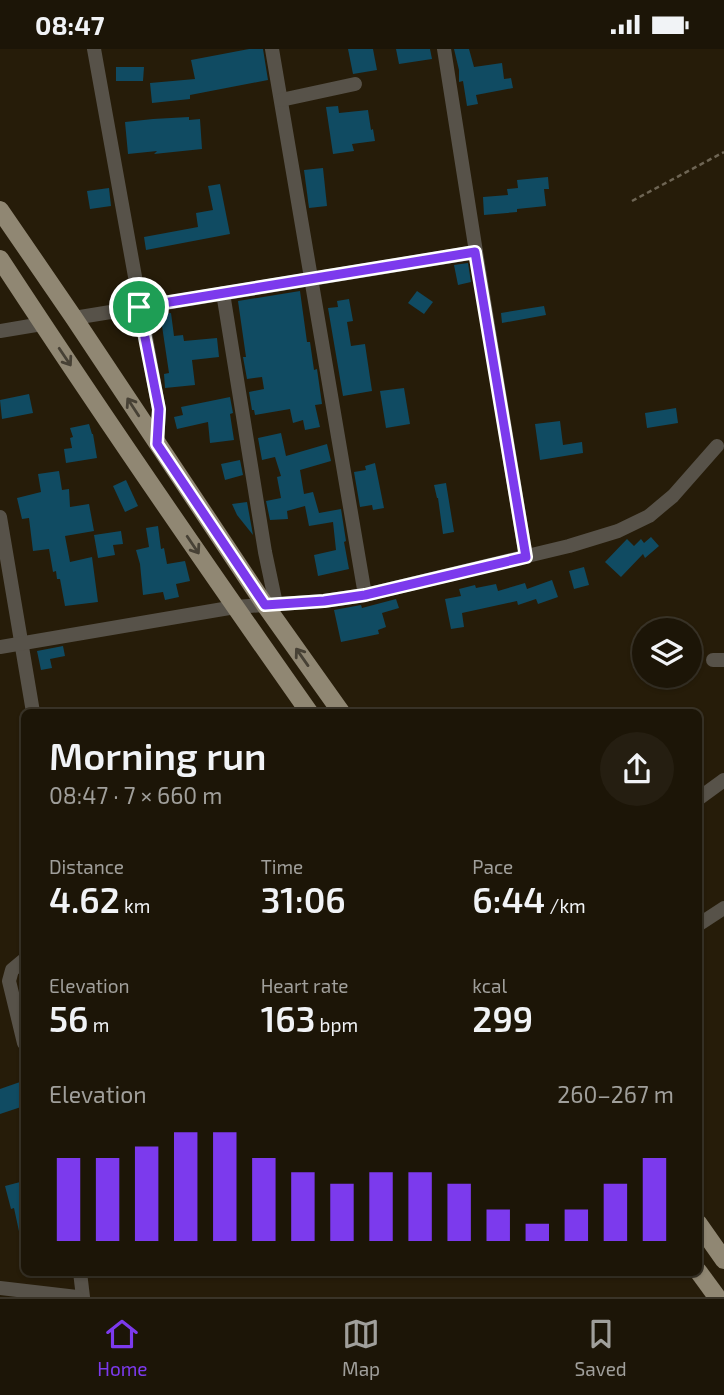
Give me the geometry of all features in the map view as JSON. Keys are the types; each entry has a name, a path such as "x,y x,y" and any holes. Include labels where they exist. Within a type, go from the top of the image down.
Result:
{"main road":[{"path":"0,209 339,709"},
{"path":"0,260 307,709"},
{"path":"702,1229 724,1260"},
{"path":"702,1276 717,1297"}],"street":[{"path":"94,49 159,409 157,444"},
{"path":"272,49 365,595"},
{"path":"444,49 526,557"},
{"path":"281,100 355,83"},
{"path":"74,318 475,252"},
{"path":"223,293 265,552 270,605"},
{"path":"0,331 42,324"},
{"path":"0,647 236,607 324,601 365,595 526,557 618,531 649,516 673,496 717,446"},
{"path":"0,517 33,709"},
{"path":"702,796 724,781"},
{"path":"702,922 724,908"},
{"path":"21,962 12,970 9,981 21,1031"},
{"path":"80,1276 83,1297"},
{"path":"0,1288 77,1297"}],"path":[{"path":"632,201 724,152"}],"building":[{"path":"249,49 263,49 268,80 190,95 190,99 152,103 150,83 195,79 191,60"},
{"path":"348,49 373,49 377,70 353,74"},
{"path":"396,49 430,49 432,59 399,64"},
{"path":"454,49 469,49 474,67 502,63 504,79 511,78 513,88 476,95 478,104 467,106 463,81 459,82"},
{"path":"116,67 144,67 143,81 116,81"},
{"path":"338,106 339,113 368,110 375,141 352,144 354,151 333,154 326,107"},
{"path":"189,117 189,120 200,119 202,149 128,154 125,122"},
{"path":"323,168 327,206 309,208 304,170"},
{"path":"548,177 549,189 544,189 546,206 484,215 483,197 508,195 507,189 518,188 517,180"},
{"path":"220,184 230,234 146,250 144,237 198,227 196,213 213,210 208,186"},
{"path":"109,188 111,206 90,209 87,191"},
{"path":"468,263 471,282 458,285 454,265"},
{"path":"300,291 307,342 310,342 314,370 317,369 322,404 315,405 320,427 305,430 303,420 293,423 290,409 255,415 252,410 249,392 264,389 262,377 247,379 238,301"},
{"path":"417,291 433,302 424,314 408,303"},
{"path":"349,299 353,321 347,322 351,346 365,344 372,391 343,396 328,308 338,307 337,301"},
{"path":"544,306 546,315 502,323 501,313"},
{"path":"171,313 174,336 183,335 184,341 217,338 219,357 192,360 195,385 165,388 164,374 169,373 162,326 156,327 155,315"},
{"path":"404,388 410,424 386,428 380,391"},
{"path":"29,394 33,413 2,419 0,400"},
{"path":"230,397 234,440 210,443 208,422 177,429 174,417 183,415 181,407"},
{"path":"676,408 678,423 647,428 645,413"},
{"path":"560,421 563,445 582,442 583,453 540,460 535,424"},
{"path":"89,424 97,458 66,463 64,449 72,448 70,428"},
{"path":"281,433 286,456 327,444 331,461 300,470 304,494 313,492 319,513 341,509 349,569 318,576 314,555 336,550 333,522 309,526 305,506 287,511 288,519 270,520 266,501 281,498 277,477 281,476 275,457 262,460 258,438"},
{"path":"240,460 243,475 225,480 221,464"},
{"path":"375,463 384,508 373,510 372,505 360,507 354,472 366,470 365,466"},
{"path":"59,471 62,490 69,489 70,507 89,504 94,531 65,536 70,562 92,557 98,602 65,606 60,579 57,579 56,571 53,572 49,549 33,551 29,518 22,519 17,498 41,492 38,474"},
{"path":"126,480 138,506 125,512 113,486"},
{"path":"446,483 454,532 443,534 434,485"},
{"path":"247,502 253,535 232,504"},
{"path":"158,526 161,549 164,548 167,564 185,561 190,581 176,584 179,597 165,600 163,592 143,595 136,550 149,547 146,528"},
{"path":"121,531 123,544 113,545 115,555 98,558 94,535"},
{"path":"651,537 659,546 645,558 643,554 621,577 605,562 627,539 634,546 641,539 644,543"},
{"path":"584,567 589,585 574,589 569,571"},
{"path":"552,580 558,597 538,604 536,599 518,605 517,601 462,613 464,627 451,629 445,599 461,596 459,589 496,584 498,591 525,583 527,589"},
{"path":"396,599 399,608 382,613 386,627 378,630 379,634 341,642 334,610 361,605 362,608"},
{"path":"63,646 65,656 50,659 52,668 41,670 37,651"},
{"path":"20,1082 21,1107 0,1114 0,1089"},
{"path":"21,1182 21,1236 14,1208 11,1209 5,1186"}],"route":[{"path":"475,252 526,557 365,595 265,605 157,444 159,409 139,307 475,252"}]}
